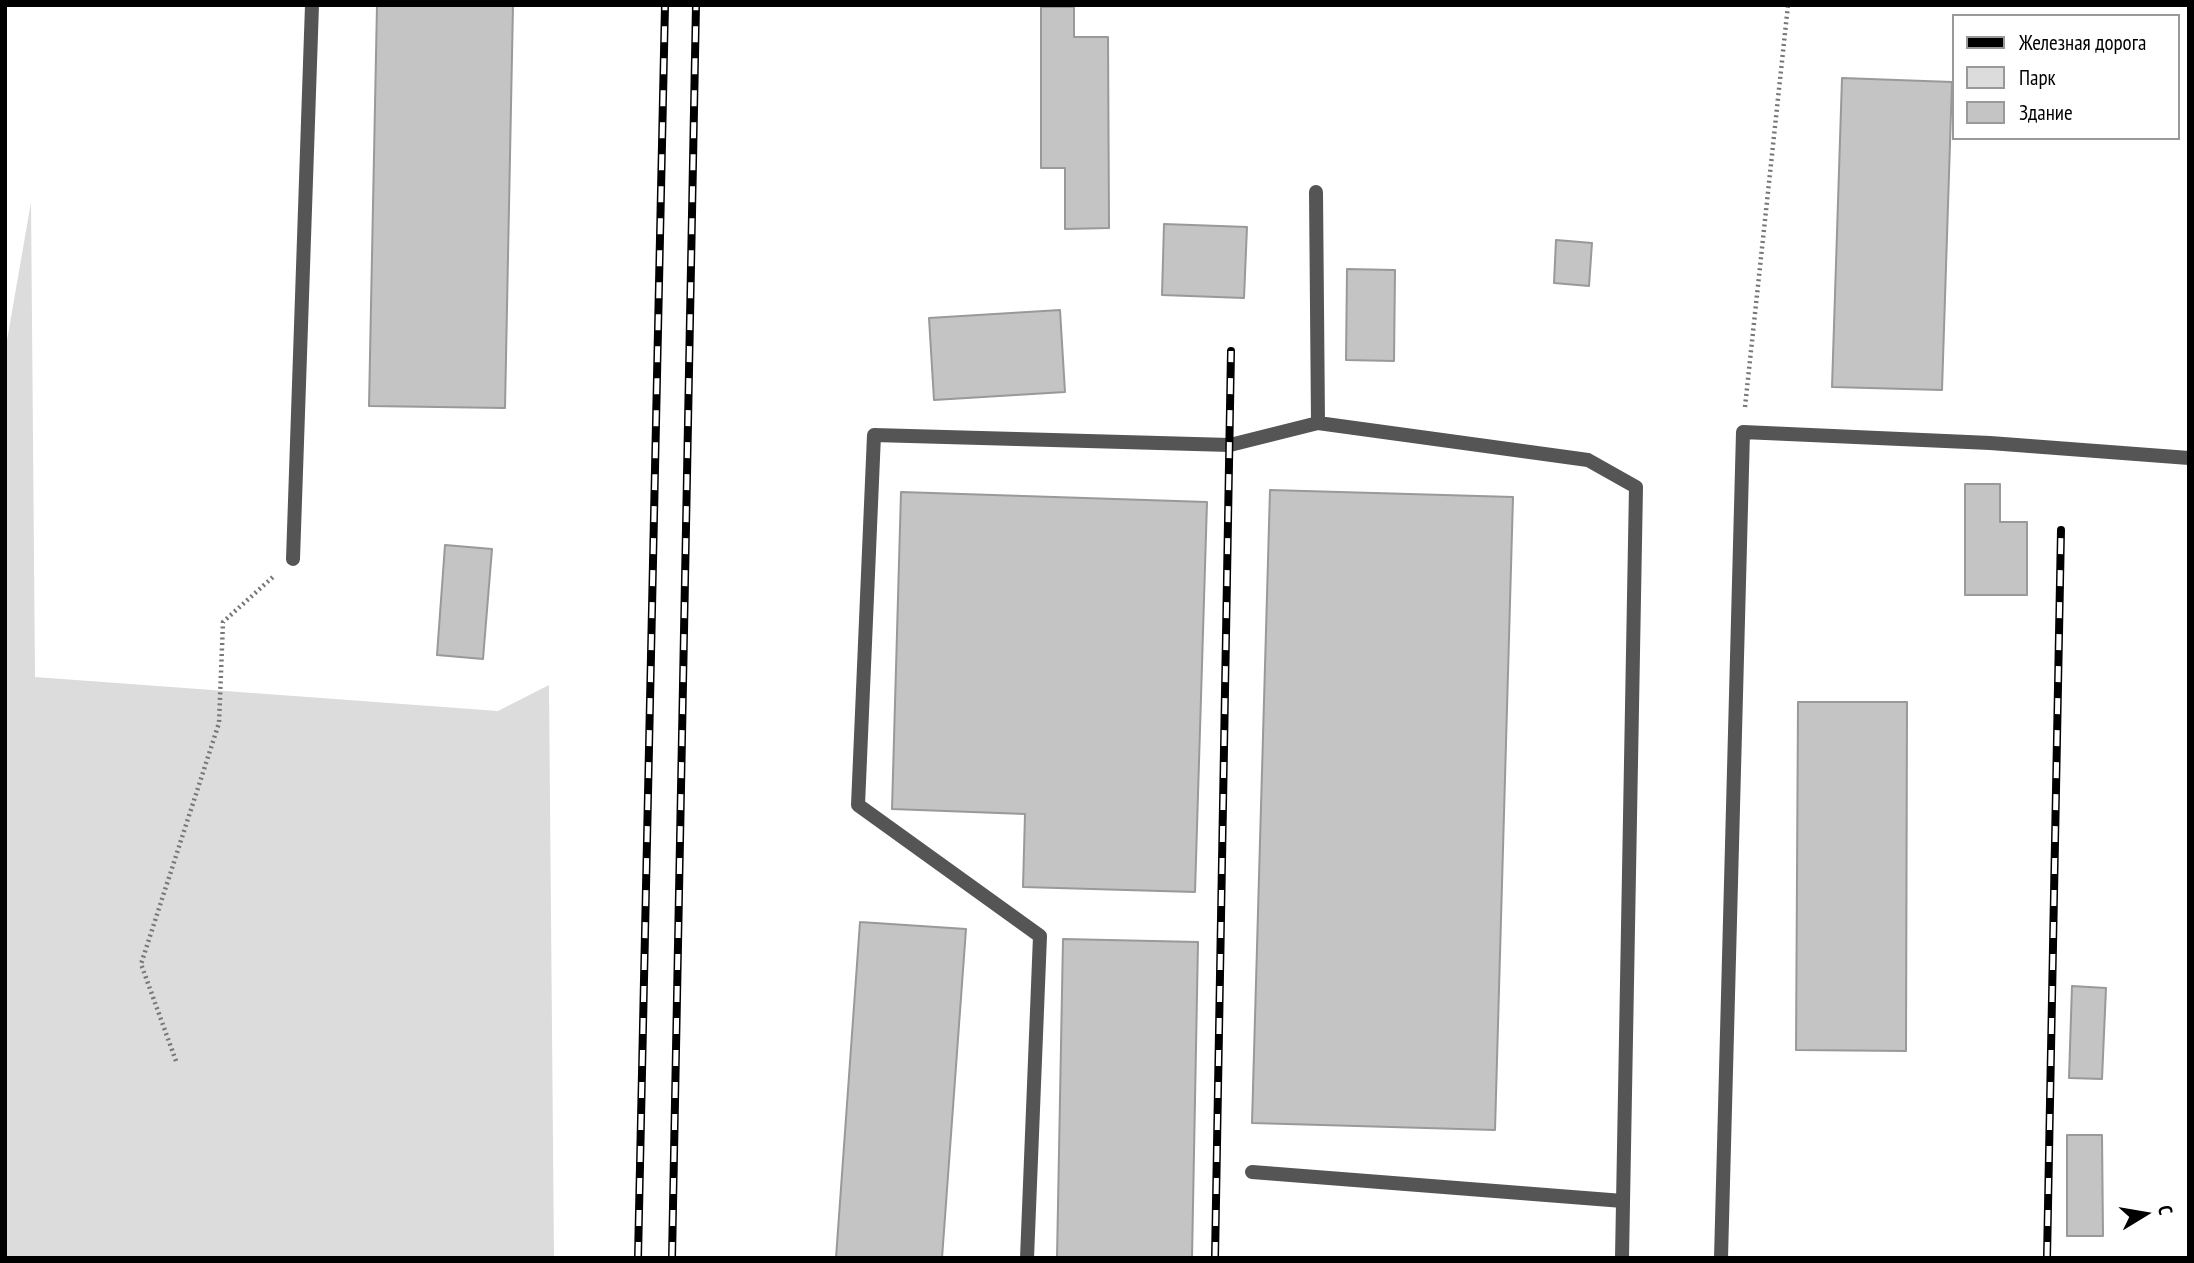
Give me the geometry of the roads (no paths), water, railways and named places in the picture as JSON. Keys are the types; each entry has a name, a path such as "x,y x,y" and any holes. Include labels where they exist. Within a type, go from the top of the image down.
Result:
{"lane":[{"path":"293,559 312,5"},
{"path":"1316,192 1318,423"},
{"path":"1027,1258 1040,936 858,805 874,435 1230,445 1318,423 1588,460 1636,487 1622,1258"},
{"path":"1721,1258 1743,432 1990,443 2189,458"},
{"path":"1252,1172 1623,1201"}],"railway":[{"path":"638,1258 665,5"},
{"path":"672,1258 696,5"},
{"path":"1215,1258 1231,351"},
{"path":"2047,1258 2061,530"}]}
